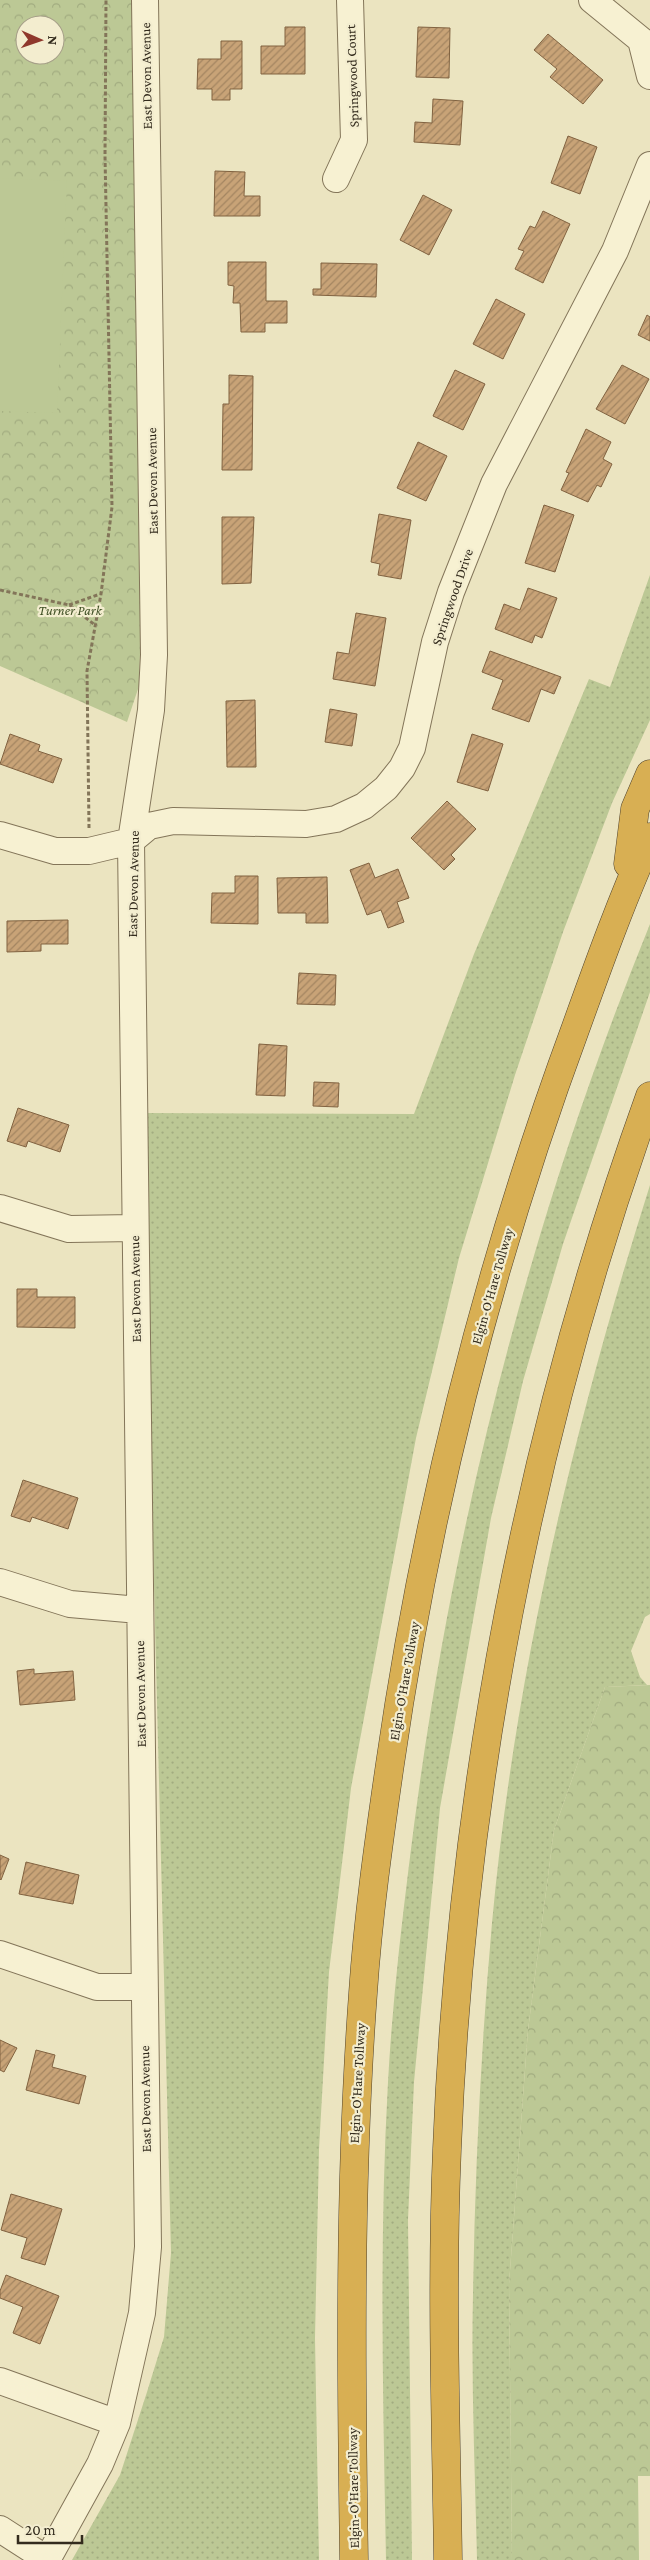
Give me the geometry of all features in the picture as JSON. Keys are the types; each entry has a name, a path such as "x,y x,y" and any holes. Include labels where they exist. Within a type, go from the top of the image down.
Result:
{"highway":[{"path":"625,893 636,809 650,774"},
{"name":"Elgin-O'Hare Tollway","path":"354,2560 351,2352 352,2165 363,1988 378,1849 400,1692 448,1455 485,1308 513,1210 548,1101 625,893 650,837"},
{"path":"448,2560 444,2276 447,2149 453,2043 463,1938 482,1781 526,1528 590,1278 650,1096"}],"street":[{"name":"East Devon Avenue","path":"47,2560 100,2464 117,2423 142,2313 148,2247 143,1987 131,841 150,710 154,655 145,0"},
{"name":"Springwood Court","path":"336,178 354,140 350,0"},
{"path":"592,0 641,40 650,76"},
{"name":"Springwood Drive","path":"131,841 149,826 173,821 306,824 336,819 364,806 386,788 402,768 412,748 437,633 451,592 494,484 615,251 650,165"},
{"path":"0,835 56,851 89,851 131,841"},
{"path":"0,1208 69,1229 134,1228"},
{"path":"0,1582 70,1604 139,1610"},
{"path":"0,1954 97,1987 143,1987"},
{"path":"0,2381 117,2423"},
{"path":"0,2530 47,2560"}],"path":[{"path":"89,851 87,671 101,594 112,508 105,156 106,0"},
{"path":"0,590 69,605 95,624"},
{"path":"69,605 101,594"}],"green space":[{"name":"Turner Park","path":"0,0 133,0 134,186 142,594 139,686 127,722 0,666"},
{"path":"0,178 67,181 57,413 0,411"},
{"path":"650,575 650,720 612,803 563,932 515,1075 459,1258 416,1438 351,1788 329,1972 319,2149 315,2338 319,2560 72,2560 120,2475 147,2392 164,2337 171,2253 142,1113 414,1114 474,954 589,679 610,687"},
{"path":"650,924 650,992 563,1244 523,1381 491,1518 440,1808 414,2082 408,2220 412,2560 386,2560 383,2381 383,2201 385,2142 399,1946 426,1744 446,1624 470,1505 498,1387 530,1269 566,1153 606,1038"},
{"path":"650,1185 650,1614 645,1617 631,1651 640,1677 647,1685 605,1687 554,1830 528,2030 509,2284 512,2560 477,2560 472,2360 475,2201 485,2015 502,1829 532,1642 551,1550 596,1366"},
{"path":"650,1685 650,2476 638,2476 639,2560 512,2560 509,2284 528,2030 554,1830 605,1687"}],"building":[{"path":"285,27 305,27 305,74 261,74 261,46 285,46"},
{"path":"418,27 450,28 449,78 416,77"},
{"path":"548,34 603,80 583,104 550,77 557,69 534,50"},
{"path":"221,41 242,41 242,89 230,89 230,100 212,100 212,89 197,89 198,59 221,59"},
{"path":"433,99 463,101 460,145 414,142 415,122 432,123"},
{"path":"568,136 597,147 580,194 551,183"},
{"path":"215,171 245,172 244,196 260,196 260,216 214,216"},
{"path":"423,195 452,210 429,255 400,240"},
{"path":"543,211 570,224 543,283 515,269 524,251 518,249 530,226 535,228"},
{"path":"228,262 266,262 266,301 287,301 287,323 265,323 265,332 241,332 240,303 233,303 234,286 228,285"},
{"path":"321,263 377,264 376,297 313,295 313,289 321,289"},
{"path":"496,299 525,314 503,359 473,344"},
{"path":"647,315 650,317 650,341 638,335"},
{"path":"622,365 649,379 625,424 596,409"},
{"path":"455,370 485,384 463,430 433,416"},
{"path":"229,375 253,376 252,470 222,470 223,404 229,404"},
{"path":"586,429 611,442 603,459 612,464 601,487 597,485 588,502 561,490 569,473 566,472"},
{"path":"418,442 447,456 426,501 397,488"},
{"path":"544,505 574,515 555,572 525,563"},
{"path":"379,514 411,520 401,579 378,575 380,564 371,562"},
{"path":"222,517 254,517 251,583 222,584"},
{"path":"528,588 557,598 542,638 535,635 532,643 495,629 504,604 520,610"},
{"path":"356,613 386,618 375,686 333,679 337,652 349,654"},
{"path":"490,651 561,677 554,694 541,689 529,722 492,709 503,680 482,672"},
{"path":"255,700 256,767 227,767 226,701"},
{"path":"330,709 357,714 352,746 325,742"},
{"path":"10,734 40,745 38,751 62,759 53,783 0,764"},
{"path":"472,734 503,744 488,791 457,782"},
{"path":"447,801 476,829 451,855 455,859 444,870 411,838"},
{"path":"369,863 375,878 398,869 409,898 397,902 404,922 388,928 381,910 367,915 350,870"},
{"path":"235,876 258,876 258,924 211,923 212,893 235,893"},
{"path":"327,877 328,923 306,923 306,913 278,913 277,878"},
{"path":"68,920 68,944 41,944 41,951 7,952 7,921"},
{"path":"299,973 336,975 335,1005 297,1004"},
{"path":"259,1044 287,1046 285,1096 256,1095"},
{"path":"314,1082 339,1083 338,1107 313,1106"},
{"path":"18,1108 69,1125 60,1152 28,1141 26,1147 7,1141"},
{"path":"17,1289 37,1289 37,1297 75,1297 75,1328 17,1327"},
{"path":"23,1480 78,1498 68,1529 32,1517 30,1522 11,1516"},
{"path":"34,1669 34,1674 73,1671 75,1700 20,1705 17,1671"},
{"path":"0,1855 9,1859 1,1880 0,1879"},
{"path":"26,1862 79,1875 73,1904 19,1894"},
{"path":"0,2040 17,2048 4,2072 0,2070"},
{"path":"36,2050 55,2055 52,2067 86,2076 79,2104 26,2090"},
{"path":"11,2194 62,2209 45,2265 21,2258 27,2238 1,2230"},
{"path":"6,2275 59,2296 40,2344 13,2333 23,2307 0,2298 0,2291"}]}
